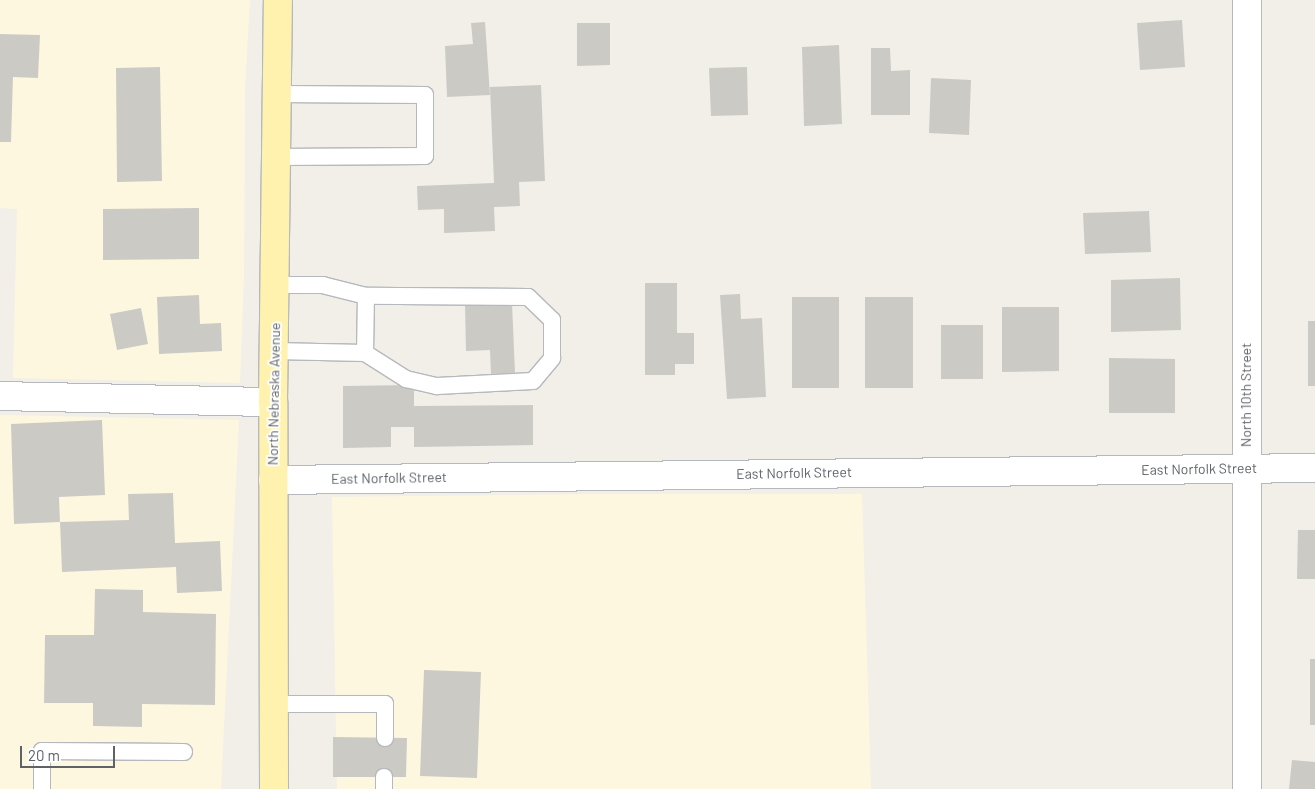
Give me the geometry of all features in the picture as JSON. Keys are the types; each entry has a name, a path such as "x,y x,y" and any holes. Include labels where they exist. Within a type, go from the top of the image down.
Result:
{"main road":[{"name":"North Nebraska Avenue","path":"274,789 273,402 278,0"}],"street":[{"name":"North 10th Street","path":"1246,789 1247,0"},
{"path":"0,396 273,402"},
{"name":"East Norfolk Street","path":"273,480 1315,468"}],"lane":[{"path":"276,157 425,156 424,95 277,94"},
{"path":"274,352 365,352 406,379 437,386 533,381 552,358 552,320 528,297 366,296 323,285 275,285"},
{"path":"365,352 366,296"},
{"path":"274,704 385,704 385,738"},
{"path":"42,789 42,751 184,752"}],"shaded area":[{"path":"0,0 250,0 245,87 244,274 240,383 13,378 17,209 0,208"},
{"path":"0,415 239,420 221,789 0,789"},
{"path":"862,494 871,789 337,789 332,497"}],"building":[{"path":"1182,20 1185,67 1140,70 1137,23"},
{"path":"485,22 490,95 447,97 445,46 473,44 471,23"},
{"path":"577,23 610,23 610,65 577,66"},
{"path":"0,34 40,35 38,78 13,77 11,142 0,142"},
{"path":"839,45 842,124 804,126 802,47"},
{"path":"871,48 890,48 891,71 910,70 910,115 871,115"},
{"path":"160,67 162,181 117,182 116,68"},
{"path":"747,67 748,115 711,116 709,68"},
{"path":"931,78 971,80 969,135 929,133"},
{"path":"541,85 545,181 519,182 520,206 494,207 495,231 444,233 444,209 418,210 417,186 494,183 490,87"},
{"path":"199,208 199,259 103,260 103,209"},
{"path":"1149,211 1151,252 1085,254 1083,213"},
{"path":"1180,278 1181,330 1111,332 1111,280"},
{"path":"645,283 677,283 677,333 694,333 694,364 675,364 675,375 645,375"},
{"path":"740,294 741,319 762,318 766,397 727,399 720,295"},
{"path":"199,295 200,324 221,323 222,351 159,354 157,297"},
{"path":"792,297 839,297 839,388 792,388"},
{"path":"865,297 913,297 913,388 865,388"},
{"path":"512,303 515,373 491,374 490,350 466,351 465,304"},
{"path":"1002,307 1059,307 1059,371 1002,372"},
{"path":"141,308 148,344 117,350 110,314"},
{"path":"1308,321 1315,321 1315,386 1308,386"},
{"path":"941,325 983,325 983,379 941,379"},
{"path":"1109,358 1175,359 1175,413 1109,413"},
{"path":"414,385 414,406 533,405 533,445 414,447 414,427 391,427 391,447 343,448 343,386"},
{"path":"102,420 105,495 59,497 60,522 14,524 11,424"},
{"path":"173,493 175,543 220,541 222,591 177,593 176,567 62,572 60,522 129,520 128,494"},
{"path":"1298,530 1315,530 1315,579 1297,579"},
{"path":"95,589 143,590 143,612 216,614 215,705 142,704 142,727 93,726 93,703 44,703 45,635 94,635"},
{"path":"1310,659 1315,659 1315,725 1310,725"},
{"path":"424,670 481,672 477,778 420,776"},
{"path":"333,737 407,738 406,777 333,777"},
{"path":"1292,760 1315,762 1315,789 1289,789"}]}
